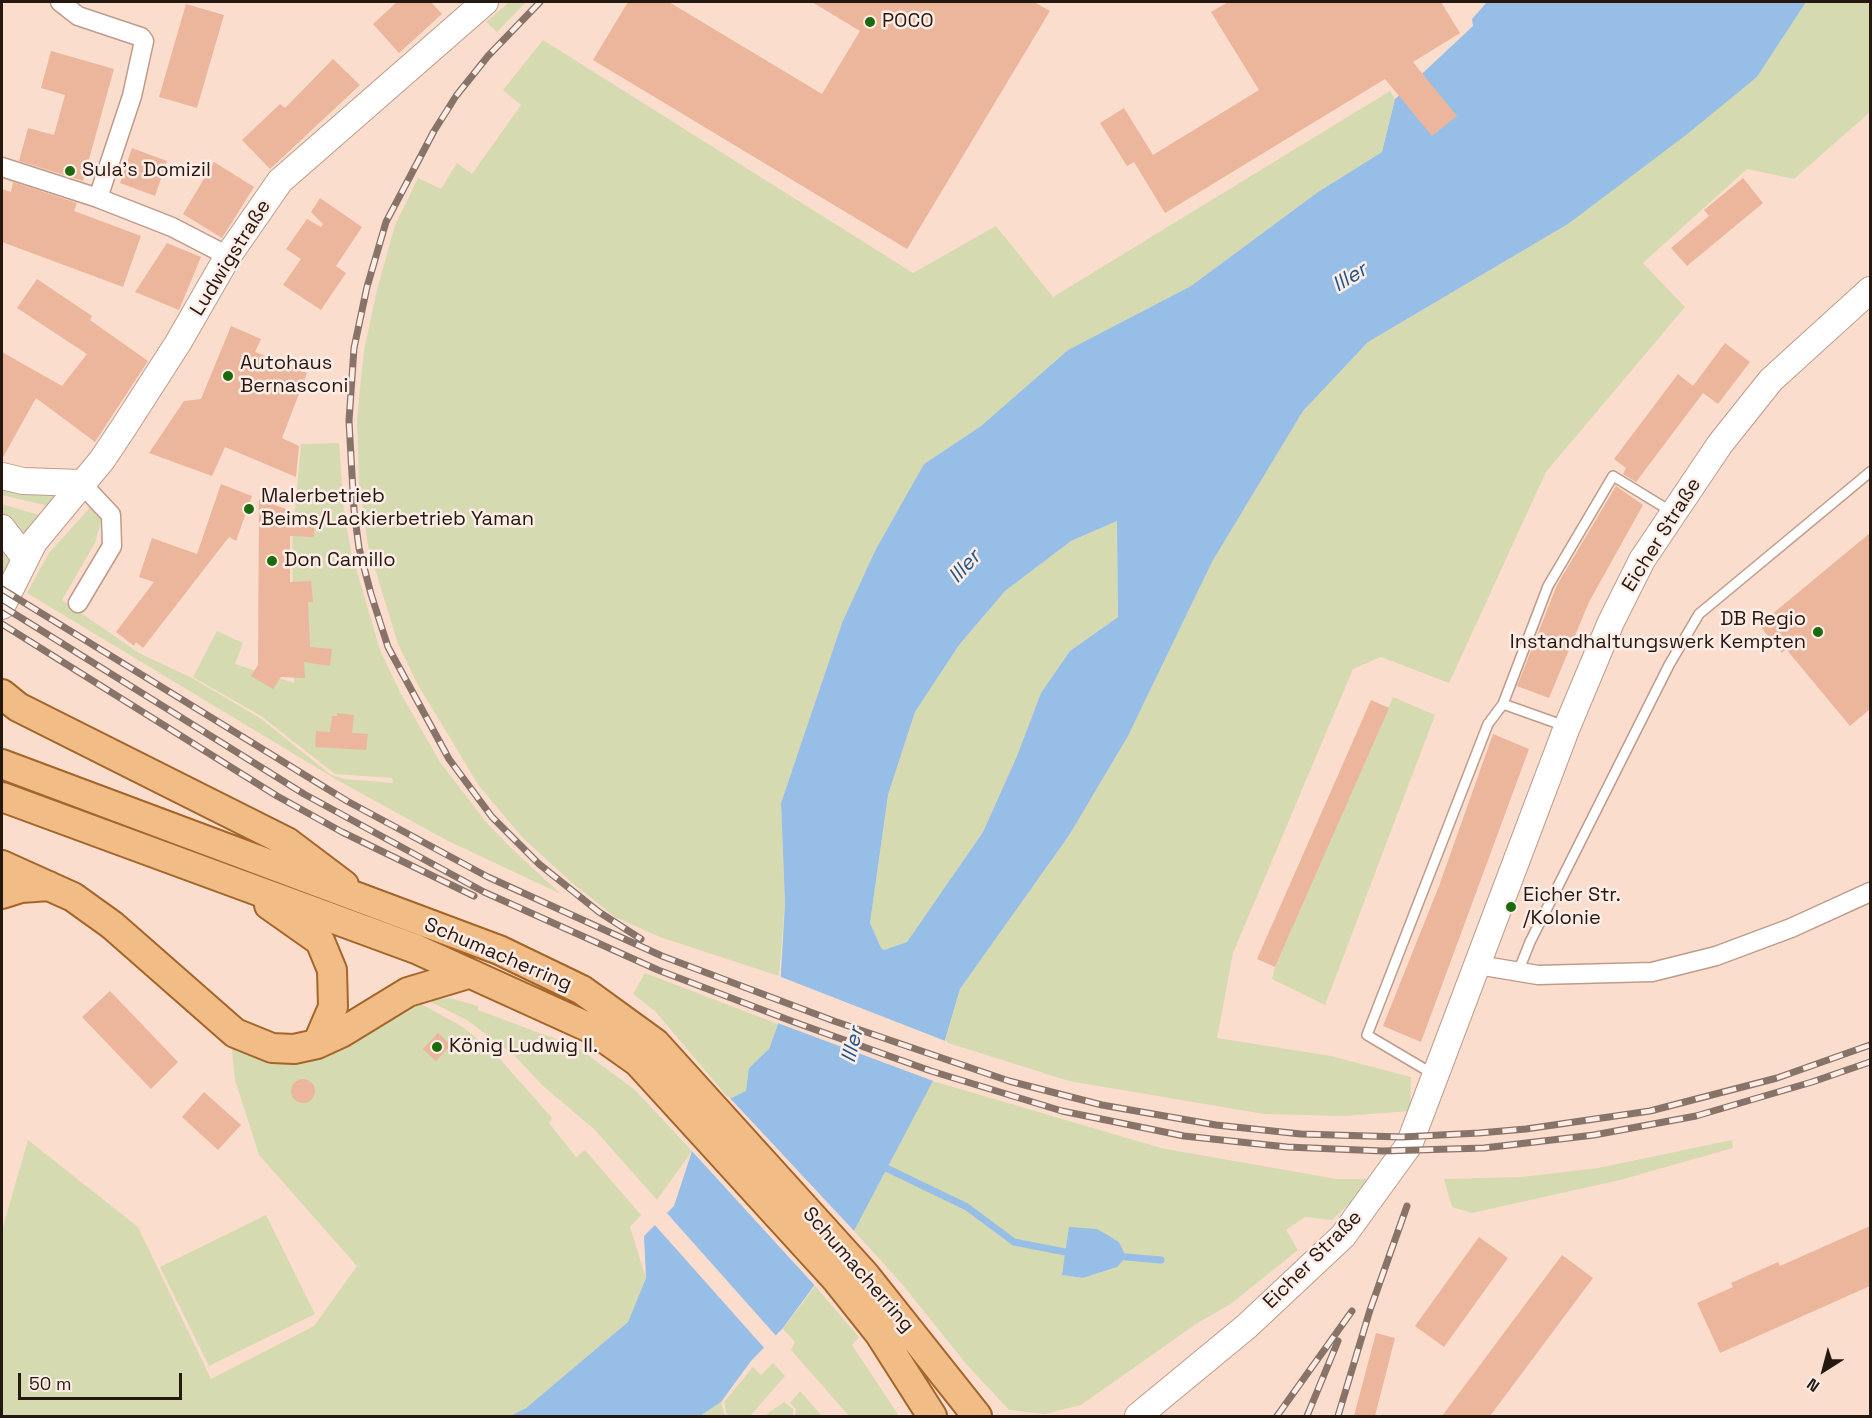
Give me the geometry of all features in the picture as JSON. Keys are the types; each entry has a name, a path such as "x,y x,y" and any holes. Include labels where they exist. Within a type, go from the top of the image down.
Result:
{"main road":[{"path":"2,694 18,707 287,842 365,902"},
{"name":"Schumacherring","path":"2,765 499,951 582,990 655,1043 865,1275 980,1414"},
{"name":"Schumacherring","path":"12,801 416,949 590,1028 638,1062 836,1279 879,1333 926,1408"},
{"path":"2,865 73,897 112,925 235,1033 272,1047 294,1049 316,1044 341,1033 408,992 478,978"},
{"path":"238,883 320,941 332,970 333,1007 316,1044"},
{"path":"2,894 21,888 50,886"}],"street":[{"path":"60,2 78,16 144,40 132,96 98,198"},
{"name":"Ludwigstraße","path":"2,606 25,558 54,515 102,460 178,343 228,256 280,181 485,2"},
{"path":"2,167 98,198 172,227 228,256"},
{"name":"Eicher Straße","path":"1138,1416 1254,1319 1342,1236 1409,1145 1567,727 1616,612 1642,560 1720,444 1771,380 1870,290"},
{"path":"2,476 23,481 81,483 111,515 112,546 78,603"},
{"path":"2,528 25,558"},
{"path":"1478,965 1518,972 1604,975 1653,972 1727,952 1791,928 1870,892"}],"lane":[{"path":"1518,972 1530,942 1670,664 1699,614 1870,472"},
{"path":"1437,1076 1367,1035 1488,724 1503,704 1548,586 1613,476 1673,513"},
{"path":"1503,704 1567,727"}],"green space":[{"path":"509,2 526,2 497,32 486,22"},
{"path":"1806,2 1870,2 1870,112 1794,179 1747,169 1643,263 1685,307 1546,472 1449,683 1381,657 1353,669 1233,953 1217,1038 1331,1056 1411,1077 1410,1111 1343,1116 1264,1114 1069,1081 945,1042 960,989 1070,834 1128,736 1212,562 1303,411 1368,342 1568,224 1757,77"},
{"path":"543,40 913,273 996,226 1053,297 1390,91 1395,99 1382,152 1318,192 1191,286 1068,350 981,426 924,464 842,623 781,803 785,903 779,976 660,937 615,917 571,882 522,837 479,786 418,685 398,644 368,546 359,482 357,419 364,350 377,290 395,225 418,178 441,189 457,163 472,174 521,105 503,90"},
{"path":"339,443 344,512 351,551 380,650 400,692 440,762 486,822 561,894 446,840 337,780 27,593 49,553 96,501 104,510 95,543 62,600 139,653 192,678 260,718 331,775 345,779 393,783 392,778 335,774 261,716 193,677 217,631 243,643 235,664 294,683 292,545 301,444"},
{"path":"2,484 63,489 48,506 2,495"},
{"path":"2,504 42,516 22,543 2,521"},
{"path":"1117,521 1118,617 1070,651 1042,693 983,832 907,942 884,950 870,923 888,795 915,712 959,645 1005,591 1071,541"},
{"path":"2,540 16,561 2,580"},
{"path":"1393,697 1435,715 1325,1005 1272,979 1275,967"},
{"path":"645,973 778,1024 769,1049 749,1068 747,1091 729,1099 655,1011 633,994"},
{"path":"450,998 478,1006 478,1010 577,1047 635,1090 692,1151 657,1200 595,1130 542,1085 514,1055 467,1020 427,1000"},
{"path":"414,1000 461,1026 492,1050 552,1118 549,1123 576,1157 585,1150 641,1215 630,1227 646,1278 628,1322 526,1408 510,1416 2,1416 2,1230 28,1140 138,1227 211,1379 314,1326 357,1266 259,1155 235,1080 231,1041 250,1050"},
{"path":"933,1081 1161,1148 1336,1179 1367,1179 1349,1204 1332,1220 1305,1217 1286,1230 1298,1250 1232,1303 1196,1324 1081,1405 1045,1414 1009,1410 967,1365 902,1284 854,1231","holes":["1117,1267 1083,1278 1062,1275"]},
{"path":"1732,1140 1733,1148 1620,1180 1472,1213 1452,1207 1444,1179 1522,1177 1598,1168"},
{"path":"266,1215 315,1314 209,1366 160,1267"},
{"path":"815,1286 859,1337 852,1345 899,1416 849,1416 791,1350 795,1342 783,1329"},
{"path":"773,1363 785,1376 750,1416 727,1416 724,1402 753,1367 761,1375"},
{"path":"800,1391 822,1416 795,1416 796,1409 790,1403"},
{"path":"721,1402 725,1416 700,1416"},
{"path":"784,1402 793,1409 793,1416 764,1416"}],"water":[{"name":"Iller","path":"1487,2 1806,2 1757,77 1686,135 1568,224 1368,342 1303,411 1212,562 1128,736 1070,834 960,989 933,1081 854,1231 783,1328 751,1361 721,1402 700,1416 510,1416 526,1408 628,1322 646,1278 644,1236 674,1206 692,1151 729,1099 746,1091 749,1068 769,1049 778,1024 785,903 781,803 842,623 875,551 924,464 981,426 1068,350 1191,286 1318,192 1382,152 1395,99 1473,26 1472,19","holes":["1117,521 1118,617 1070,651 1041,693 1017,756 983,832 907,942 884,950 881,948 870,923 888,795 915,712 959,645 1005,591 1071,541"]},
{"path":"1069,1227 1097,1229 1119,1242 1126,1257 1117,1267 1083,1278 1062,1275"}],"pier":[{"path":"776,975 948,1042 936,1082 775,1022"},
{"path":"728,1096 856,1233 817,1288 690,1149"},
{"path":"665,1211 778,1338 766,1350 653,1223"}],"building":[{"path":"397,2 431,2 442,14 399,53 373,24"},
{"path":"628,2 669,2 822,94 860,31 812,2 1034,2 1050,11 907,249 593,60"},
{"path":"1228,2 1441,2 1460,33 1413,62 1457,116 1432,136 1385,79 1165,213 1134,162 1127,166 1100,123 1124,108 1153,155 1259,90 1211,12"},
{"path":"186,4 224,15 197,108 159,97"},
{"path":"51,51 114,69 83,181 19,161 28,128 54,135 65,95 41,88"},
{"path":"333,59 360,85 270,169 242,140 280,104 285,108"},
{"path":"132,148 167,161 155,196 120,183"},
{"path":"214,162 254,187 222,238 183,214"},
{"path":"1743,178 1763,203 1687,266 1671,248 1709,216 1704,210"},
{"path":"13,182 77,203 74,211 141,236 123,287 2,242 2,189 11,192"},
{"path":"320,198 362,227 336,266 346,273 321,310 283,285 301,259 286,249 307,219 321,227 323,224 311,212"},
{"path":"167,243 201,257 179,310 135,292"},
{"path":"37,279 92,316 90,320 148,361 95,442 36,398 2,459 2,352 62,386 87,354 17,308"},
{"path":"231,326 261,339 255,352 307,373 282,438 299,446 296,477 225,447 212,476 149,453 184,401 201,399"},
{"path":"1725,343 1750,362 1718,404 1703,393 1636,482 1623,474 1626,468 1614,459 1678,374 1693,386"},
{"path":"221,484 252,496 236,541 229,537 143,648 136,642 134,646 116,632 154,582 139,577 152,538 197,554"},
{"path":"1616,486 1643,505 1589,602 1549,698 1517,686 1557,585"},
{"path":"259,499 286,509 283,517 314,518 314,537 290,536 290,582 311,581 313,602 308,602 310,647 332,649 330,666 304,662 305,678 281,677 273,689 251,676 258,665"},
{"name":"DB Regio Instandhaltungswerk Kempten","path":"1870,533 1870,709 1850,726 1786,649 1782,653 1759,625"},
{"path":"1371,700 1389,708 1275,967 1257,959"},
{"path":"337,713 354,715 352,733 368,734 366,750 315,747 316,731 330,732 332,716 337,716"},
{"path":"1493,734 1529,749 1421,1042 1383,1026 1439,886"},
{"path":"110,991 178,1062 151,1089 82,1017"},
{"name":"König Ludwig II.","path":"438,1033 451,1045 436,1061 423,1049"},
{"path":"303,1079 311,1083 315,1091 311,1099 303,1103 295,1099 291,1091 295,1083"},
{"path":"204,1092 241,1125 218,1150 182,1117"},
{"path":"1870,1226 1870,1286 1720,1353 1697,1303 1733,1287 1731,1283 1778,1262 1780,1266"},
{"path":"1479,1237 1508,1258 1444,1347 1415,1326"},
{"path":"1562,1255 1593,1278 1490,1416 1442,1416"},
{"path":"1376,1333 1395,1338 1375,1416 1354,1416"}],"waterway":[{"path":"880,1165 967,1207 1014,1242 1065,1252"},
{"path":"1126,1257 1161,1260"}],"railway":[{"path":"540,2 488,56 456,96 434,131 386,222 367,287 354,348 349,421 354,510 359,548 388,647 449,759 492,817 539,864 599,912 641,939"},
{"path":"2,589 347,801 488,877 662,956 834,1021 1009,1081 1102,1105 1216,1125 1301,1134 1402,1137 1479,1133 1526,1129 1650,1111 1777,1078 1870,1045"},
{"path":"2,606 304,794 484,892 658,970 794,1022 931,1071 1062,1111 1184,1136 1287,1147 1383,1151 1484,1148 1594,1135 1696,1116 1812,1082 1870,1062"},
{"path":"2,624 277,796 342,832 474,896"},
{"path":"1338,1416 1370,1310 1407,1206"},
{"path":"1277,1416 1352,1311"},
{"path":"1307,1416 1338,1341"}],"place":[{"name":"POCO","path":"870,22"},
{"name":"Sula's Domizil","path":"70,171"},
{"name":"Autohaus Bernasconi","path":"228,376"},
{"name":"Malerbetrieb Beims/Lackierbetrieb Yaman","path":"249,509"},
{"name":"Don Camillo","path":"272,561"},
{"name":"DB Regio Instandhaltungswerk Kempten","path":"1818,632"},
{"name":"Eicher Str. /Kolonie","path":"1511,907"},
{"name":"König Ludwig II.","path":"437,1047"}]}
